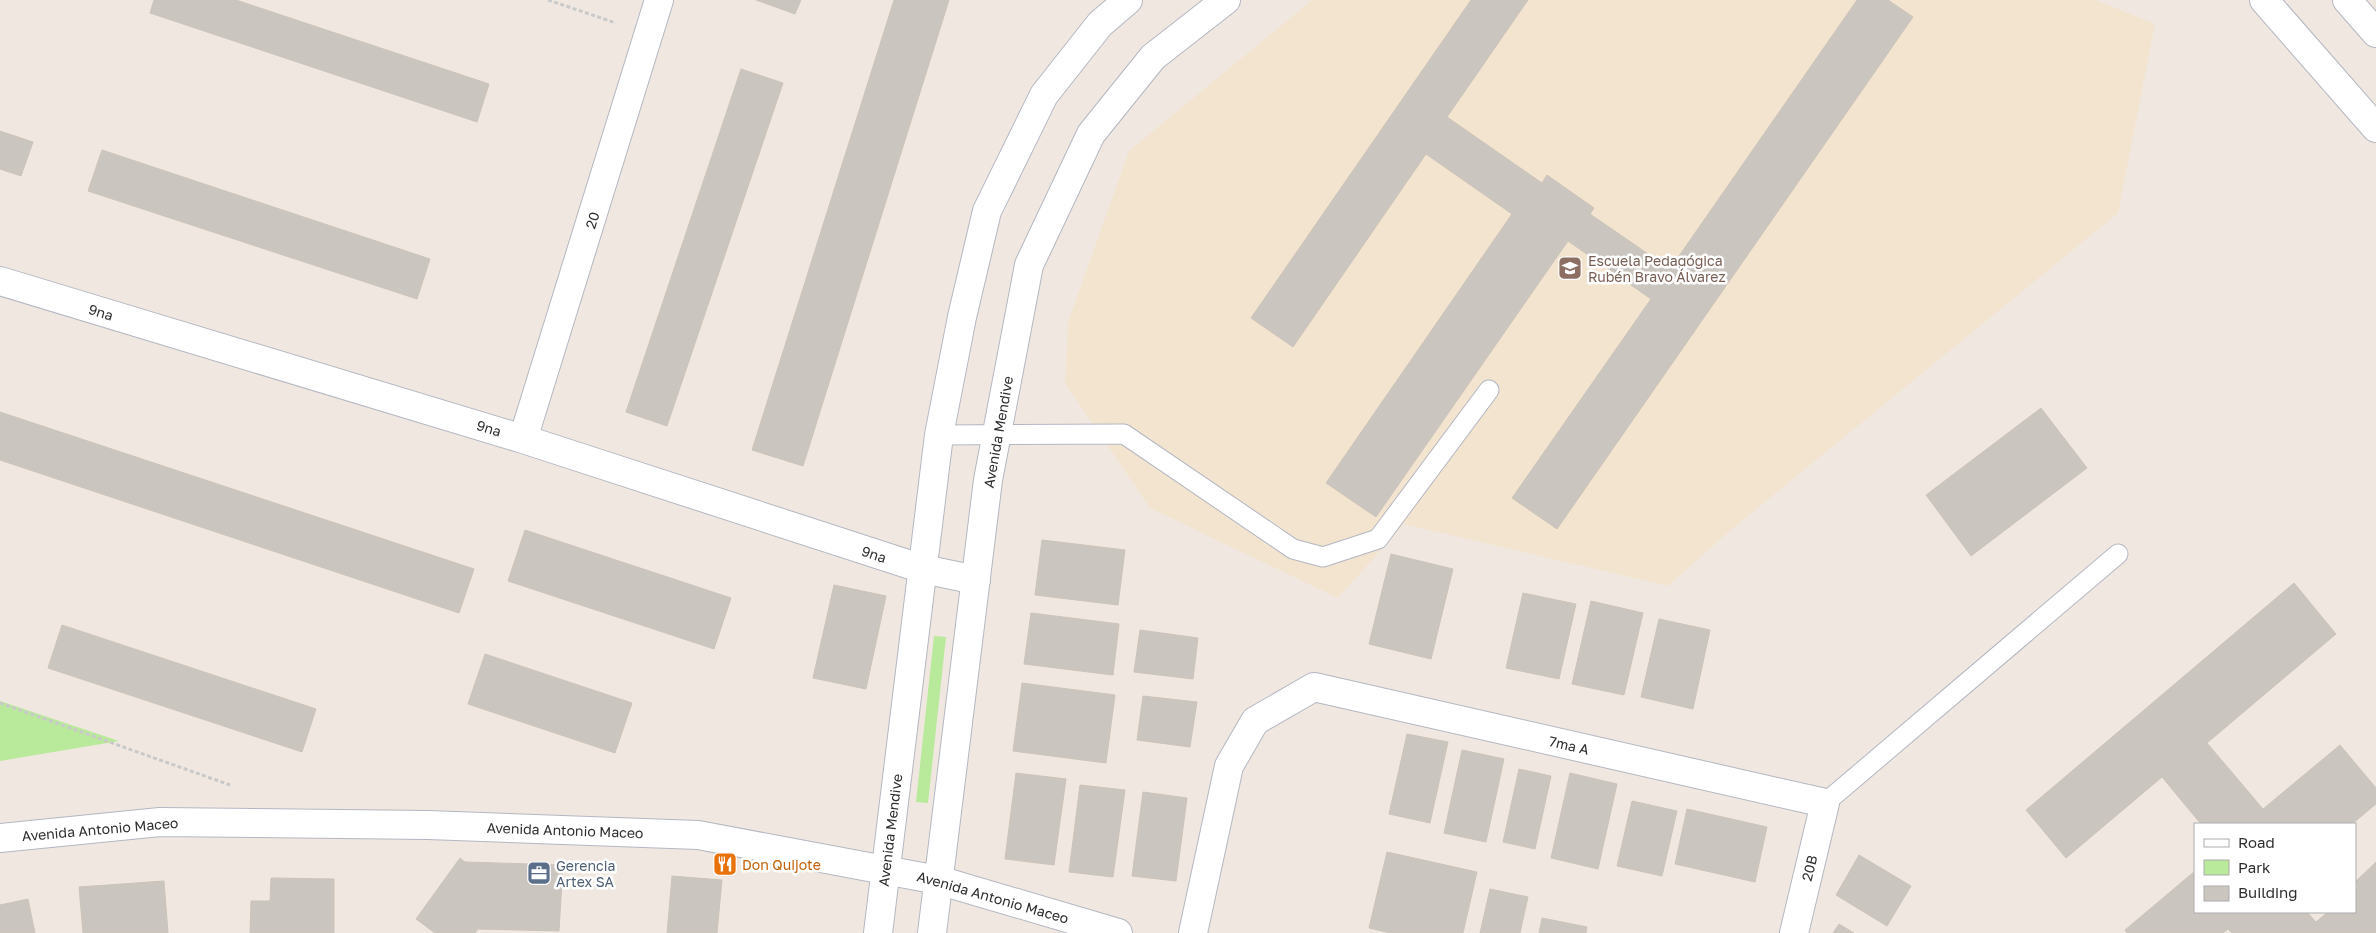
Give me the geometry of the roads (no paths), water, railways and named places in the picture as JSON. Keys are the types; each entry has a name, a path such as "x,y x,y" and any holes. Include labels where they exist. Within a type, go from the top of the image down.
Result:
{"street":[{"name":"20","path":"523,439 659,0"},
{"name":"Avenida Mendive","path":"878,933 940,435 962,317 987,211 1044,95 1100,24 1128,0"},
{"name":"Avenida Mendive","path":"932,933 996,434 1029,264 1091,134 1153,57 1226,0"},
{"path":"2264,0 2376,128"},
{"path":"2347,0 2376,33"},
{"name":"9na","path":"0,281 523,439 923,570 976,580"},
{"name":"7ma A","path":"1192,933 1229,766 1255,721 1314,688 1825,804"},
{"name":"20B","path":"1794,933 1825,804"},
{"name":"Avenida Antonio Maceo","path":"0,838 160,822 428,825 698,835 938,880 1118,933"}],"lane":[{"path":"940,435 1124,434 1293,549 1324,557 1378,538 1489,390"},
{"path":"1825,804 2118,554"}],"place":[{"name":"Escuela Pedagógica Rubén Bravo Álvarez","path":"1570,268"},
{"name":"Don Quijote","path":"725,864"},
{"name":"Gerencia Artex SA","path":"539,873"}]}
